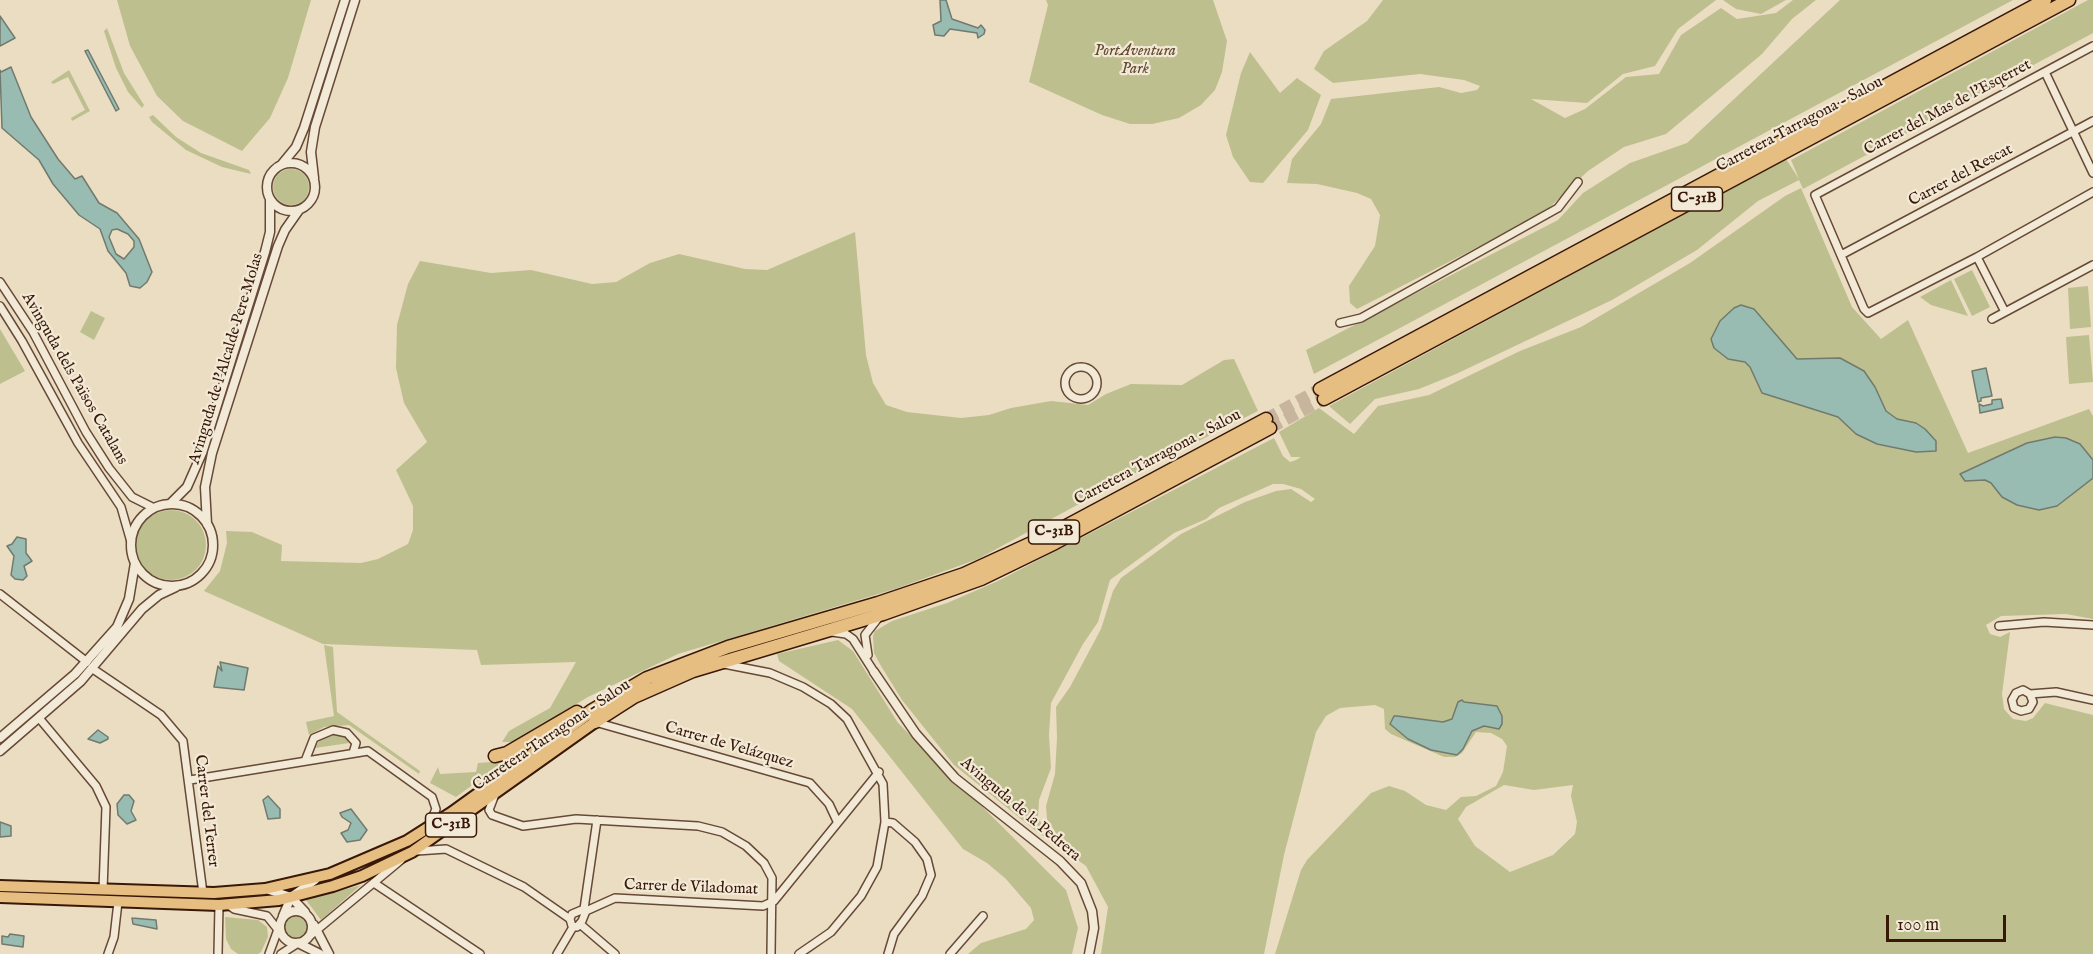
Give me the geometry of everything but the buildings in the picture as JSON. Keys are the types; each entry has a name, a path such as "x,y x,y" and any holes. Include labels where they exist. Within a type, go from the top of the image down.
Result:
{"highway":[{"name":"Carretera Tarragona - Salou","path":"2045,0 1322,394 2069,0"},
{"name":"Carretera Tarragona - Salou","path":"533,754 591,711 647,678 728,647 878,603 964,574 1052,534 1268,423 1026,557 953,590 883,614 716,662 634,697 596,722"},
{"path":"495,756 507,753 621,686 647,678"}],"main road":[{"name":"Carretera Tarragona - Salou","path":"0,897 223,904 291,897 333,886 408,854 596,722"},
{"name":"Carretera Tarragona - Salou","path":"0,885 203,893 265,889 330,874 380,855 427,828 533,754"}],"street":[{"path":"345,0 296,147 282,164 273,170 267,180 266,189 270,201 281,209 299,210 313,197 314,178 311,152 315,127 355,0"},
{"name":"Carrer del Mas de l'Esqerret","path":"1841,255 1815,195 2093,46"},
{"path":"2045,72 2093,173"},
{"name":"Carrer del Rescat","path":"1841,255 2093,121"},
{"path":"282,164 301,165 314,178"},
{"path":"1340,322 1361,318 1558,208 1578,182"},
{"path":"1841,255 1868,313 2093,192"},
{"name":"Avinguda de l'Alcalde Pere Molas","path":"170,504 187,487 202,453 265,252 271,222 270,201"},
{"name":"Avinguda de l'Alcalde Pere Molas","path":"207,524 205,487 210,461 281,237 299,210"},
{"path":"1977,256 2005,312"},
{"path":"1992,319 2093,265"},
{"name":"Avinguda dels Països Catalans","path":"0,282 33,332 86,432 110,468 132,497 154,508"},
{"name":"Avinguda dels Països Catalans","path":"0,306 22,341 78,443 121,507 131,542"},
{"path":"1076,369 1087,369 1096,379 1095,391 1084,399 1074,398 1065,387 1067,376 1076,369"},
{"path":"0,738 90,665 123,615 129,599 135,562 131,542 141,518 154,508 170,504 194,511 207,524 212,541 210,560 200,575 159,595 142,609 90,665 39,718 0,751"},
{"path":"135,562 145,576 155,582 166,585 184,584"},
{"name":"Carrer del Terrer","path":"0,594 90,665 161,716 183,741 190,780 203,893"},
{"name":"Avinguda de la Pedrera","path":"874,672 866,648 865,635 872,624 883,614"},
{"path":"1999,626 2055,622 2093,625"},
{"name":"Avinguda de la Pedrera","path":"824,631 846,634 853,639 910,725 955,778 1060,861 1081,883 1092,911 1094,928 1089,954"},
{"path":"755,650 751,662 760,670"},
{"path":"716,662 760,670 803,687 831,704 847,719 879,772 886,794 880,859 861,896 831,932 799,954"},
{"path":"2031,694 2056,693 2093,700"},
{"path":"39,718 96,786 106,807 108,828 104,890"},
{"name":"Carrer de Velázquez","path":"596,722 810,783 829,804 837,821"},
{"path":"305,761 314,738 333,730 347,733 356,743 353,753"},
{"path":"190,780 368,751 432,797 435,801 435,816 427,828"},
{"name":"Carrer de Viladomat","path":"574,923 576,910 585,910 615,898 763,906 774,901 879,772"},
{"path":"496,793 490,801 492,815 523,826 576,819 698,826 722,832 746,846 764,863 772,878 774,901 771,954"},
{"path":"557,954 574,923 585,910 597,820"},
{"path":"885,822 893,823 915,842 927,859 931,875 922,896 894,934 888,954"},
{"path":"281,954 317,933 408,854 446,849 524,887 615,954"},
{"path":"269,954 291,897 302,887 330,874"},
{"path":"374,883 480,954"},
{"path":"265,889 291,897 310,918 329,954"},
{"path":"108,954 114,937 118,902"},
{"path":"219,954 223,904 234,909 267,916 290,942 302,941 312,931 310,918"},
{"path":"280,928 293,911 310,918"},
{"path":"950,954 984,916"},
{"path":"302,941 320,954"}],"green space":[{"path":"117,0 311,0 288,78 270,118 242,151 183,121 157,96 130,46"},
{"name":"PortAventura Park","path":"1046,0 1213,0 1227,41 1222,72 1215,90 1201,105 1179,118 1152,124 1130,124 1102,115 1029,82 1048,5"},
{"path":"1383,0 1716,0 1678,29 1655,66 1623,74 1587,103 1531,99 1565,118 1585,109 1626,77 1659,74 1681,35 1721,8 1737,19 1776,13 1793,0 1816,0 1792,19 1762,54 1666,134 1624,147 1588,171 1549,208 1357,309 1350,303 1349,286 1375,246 1380,215 1371,199 1357,193 1317,184 1287,183 1292,159 1321,124 1331,99 1439,87 1461,93 1477,90 1480,86 1464,80 1420,74 1333,83 1314,69 1324,51 1367,21"},
{"path":"1723,0 1786,0 1761,14 1736,9"},
{"path":"1840,0 2013,0 1314,374 1306,350 1558,220 1583,193 1630,163 1687,143"},
{"path":"2088,0 2093,0 2093,33 1803,189 1799,180 1758,201 1697,250 1612,300 1456,374 1419,389 1375,399 1350,424 1329,406 1786,159 1799,179 1791,160"},
{"path":"107,28 124,73 144,105 142,108 128,92 116,68 104,31"},
{"path":"1250,52 1280,93 1297,78 1321,95 1308,130 1263,183 1250,182 1233,157 1226,135 1241,73"},
{"path":"69,70 90,111 72,121 71,118 85,110 68,77 53,84 51,82"},
{"path":"153,115 176,137 201,153 249,170 251,174 222,167 186,150 152,122 149,117"},
{"path":"291,169 303,175 309,187 303,199 291,205 279,199 273,187 279,175"},
{"path":"1801,188 1852,307 1881,339 1908,320 1968,453 2089,409 2093,416 2093,619 2066,614 2001,616 1986,625 1990,634 2000,637 2010,632 2002,694 2004,709 2013,719 2026,721 2033,718 2045,703 2093,715 2093,954 1275,954 1301,870 1307,860 1371,793 1389,786 1405,791 1426,805 1446,810 1461,797 1476,796 1496,786 1503,772 1507,746 1502,739 1491,733 1476,732 1462,753 1455,757 1444,757 1391,734 1385,729 1384,709 1375,705 1340,708 1326,716 1316,732 1284,855 1264,954 1101,954 1108,907 1086,866 1036,831 954,765 902,700 881,666 874,653 875,631 892,621 947,603 998,581 1274,438 1283,456 1290,462 1296,460 1301,457 1291,457 1279,432 1319,408 1354,434 1378,406 1429,395 1520,351 1581,327 1690,263 1785,196","holes":["1273,484 1301,489 1315,499 1311,502 1291,489 1276,491 1245,502 1181,534 1121,578 1113,591 1101,629 1070,687 1056,707 1055,774 1046,806 1047,819 1056,833 1050,840 1038,817 1039,800 1051,768 1049,735 1051,703 1083,644 1098,622 1110,580 1174,533 1206,519 1219,508","1504,785 1534,790 1573,785 1571,796 1577,822 1575,834 1553,855 1510,872 1475,846 1458,819 1466,807"]},
{"path":"855,232 866,355 873,383 886,405 907,412 961,418 989,415 1011,408 1051,401 1088,405 1106,394 1131,384 1182,385 1224,360 1234,359 1258,411 1145,468 978,559 895,589 678,654 588,697 513,742 502,742 509,731 550,708 576,662 481,665 477,650 323,644 204,591 220,571 227,543 226,531 252,532 282,545 281,561 361,563 378,559 408,544 413,530 413,506 396,470 427,442 404,403 396,368 397,325 408,284 420,261 491,273 531,270 592,284 616,282 650,263 679,254 745,269 767,270"},
{"path":"1972,270 1990,307 1972,316 1954,279"},
{"path":"1951,280 1968,316 1931,305 1920,297"},
{"path":"2088,286 2091,327 2070,329 2068,288"},
{"path":"91,311 105,318 94,340 80,332"},
{"path":"0,329 25,371 0,384"},
{"path":"2089,335 2093,382 2069,384 2066,337"},
{"path":"171,510 184,513 196,520 203,532 206,545 203,558 196,570 184,577 171,580 158,577 146,570 139,558 136,545 139,532 146,520 158,513"},
{"path":"838,640 853,651 898,723 1066,890 1078,928 1072,954 968,954 981,943 1026,929 1034,920 1031,908 1006,879 987,863 963,849 852,709 779,661 777,654"},
{"path":"324,645 333,647 337,712 420,771 419,774 349,725 324,727 309,735 306,722 334,716"},
{"path":"333,734 346,737 349,743 315,748 321,738"},
{"path":"505,761 456,797 430,783 438,767 440,774 476,772 478,763"},
{"path":"361,885 321,920 306,900"},
{"path":"297,914 305,918 309,926 305,934 297,938 289,934 285,926 289,918"},
{"path":"225,917 258,920 267,927 268,937 261,952 238,954 231,949 226,939"}],"water":[{"path":"940,0 946,0 952,19 978,28 981,25 985,30 984,34 978,38 977,33 950,29 944,36 935,35 933,25 941,21"},
{"path":"0,16 15,38 0,46"},
{"path":"88,50 119,109 116,111 85,51"},
{"path":"11,67 31,117 58,159 75,179 82,176 99,203 117,213 139,239 152,272 147,282 140,288 130,286 126,273 108,251 100,229 79,215 53,184 39,160 2,128 0,70 1,72","holes":["117,229 128,234 134,241 134,247 124,259 116,254 109,237 112,230"]},
{"path":"1741,305 1754,309 1797,359 1840,358 1864,371 1875,387 1886,411 1897,419 1916,423 1925,429 1936,441 1936,451 1916,452 1877,444 1856,434 1838,417 1762,393 1750,367 1745,362 1728,359 1714,348 1711,339 1720,321 1734,308"},
{"path":"1986,368 1992,396 1981,398 1978,402 1972,371"},
{"path":"2001,399 2003,408 1980,413 1979,404 1983,406 1992,404 1992,400"},
{"path":"2055,437 2066,438 2080,444 2093,460 2093,478 2057,506 2039,510 2017,505 2002,497 1991,483 1985,480 1965,481 1960,474 2027,443"},
{"path":"17,537 26,539 26,553 32,561 24,566 27,576 23,580 15,579 11,575 14,556 7,546 12,544"},
{"path":"220,662 248,668 244,690 214,687 218,666 222,671"},
{"path":"1462,700 1497,706 1502,716 1502,724 1499,729 1484,726 1472,731 1463,749 1457,755 1431,750 1408,739 1390,724 1394,716 1443,722 1452,719 1458,702"},
{"path":"98,730 108,739 100,743 88,739"},
{"path":"124,795 129,795 134,801 131,811 136,820 127,824 118,815 117,804"},
{"path":"268,796 280,809 280,818 268,819 263,800"},
{"path":"351,809 367,830 360,840 347,842 341,833 348,830 351,823 340,813"},
{"path":"0,822 11,826 11,836 0,837"},
{"path":"132,918 156,920 157,929 133,924"},
{"path":"10,934 24,936 23,947 2,944 2,936 8,937"}],"tunnel":[{"path":"1266,419 1320,389"},
{"path":"1270,428 1324,399"}]}
